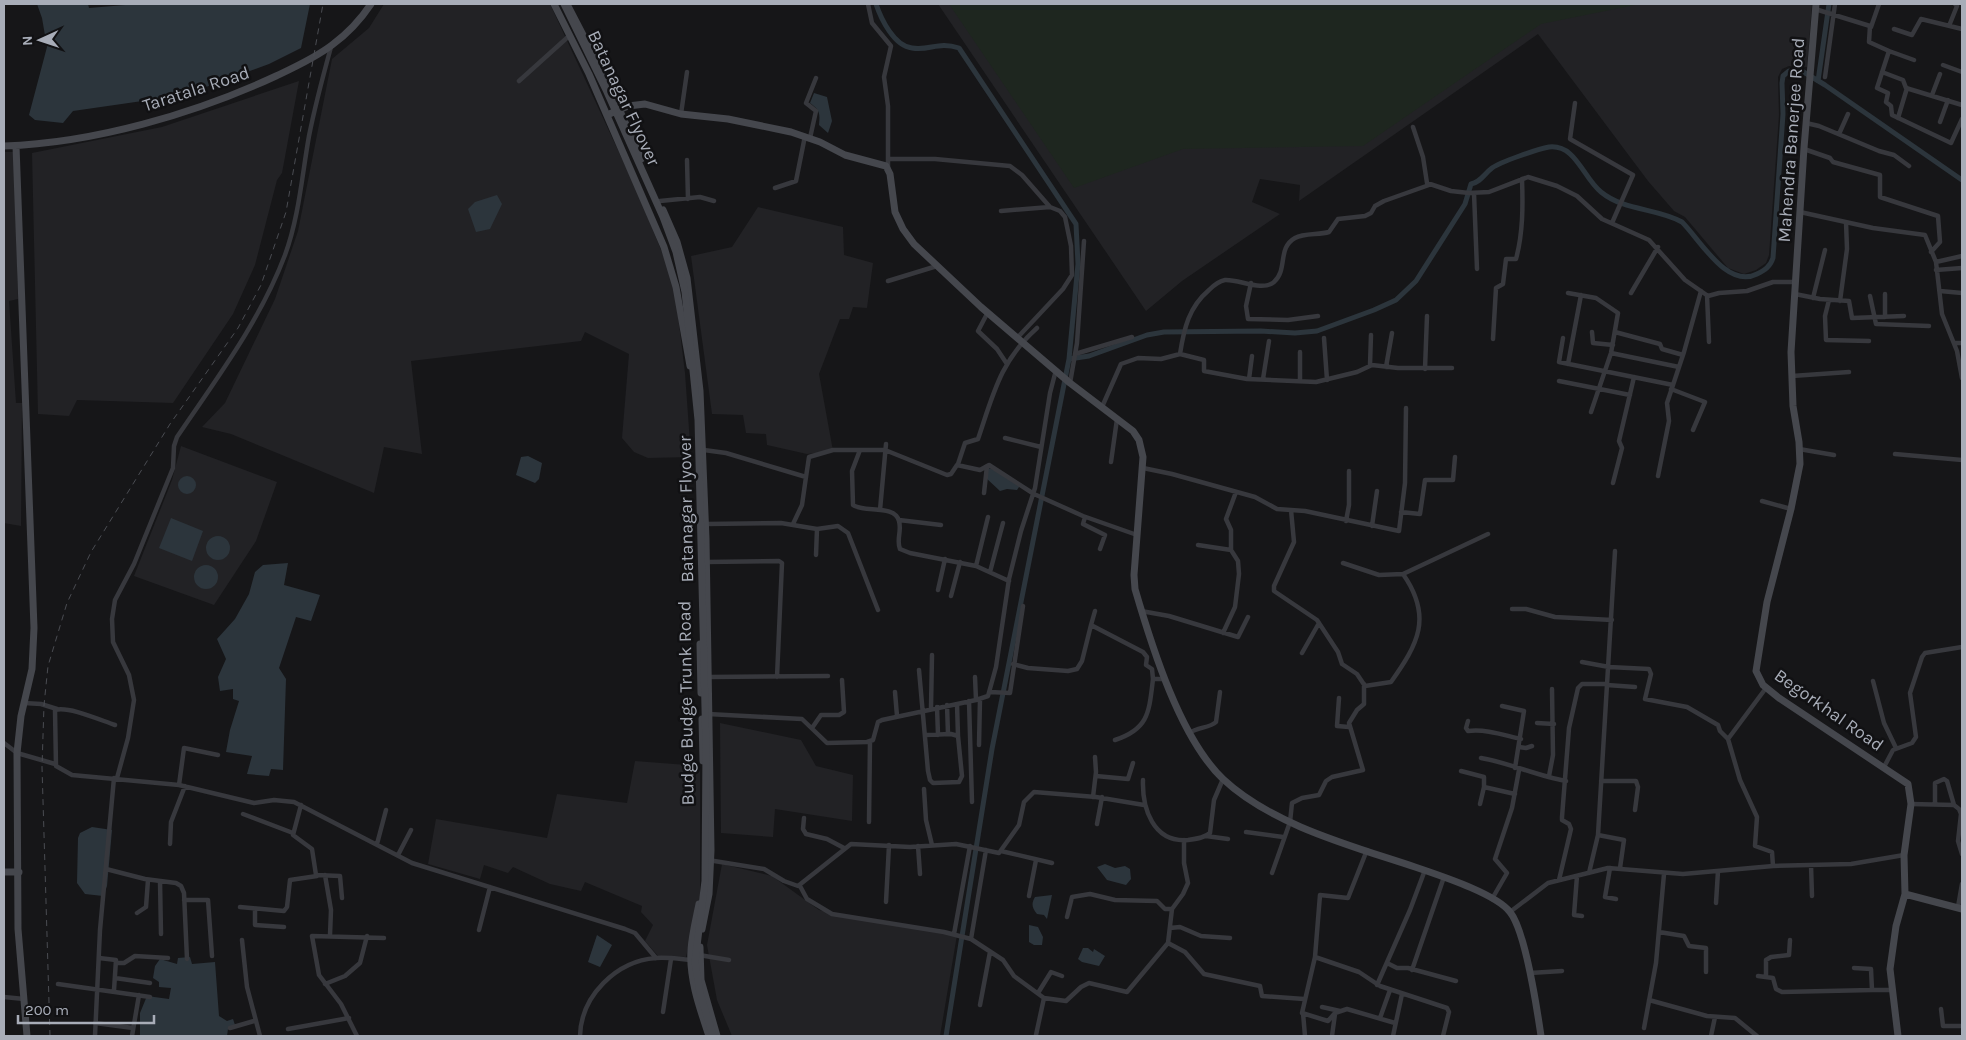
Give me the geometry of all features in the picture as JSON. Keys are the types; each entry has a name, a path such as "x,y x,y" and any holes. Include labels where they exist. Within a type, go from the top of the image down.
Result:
{"street":[{"name":"Taratala Road","path":"4,146 55,142 113,130 182,112 265,81 309,60 331,46 364,15 371,4"},
{"name":"Budge Budge Trunk Road","path":"554,4 607,115 671,265 689,364 695,420 706,714 709,894 699,955 701,980 717,1036"},
{"name":"Budge Budge Trunk Road","path":"566,4 620,110 677,242 687,278 700,391 704,450 709,678 706,714"},
{"name":"Batanagar Flyover","path":"566,4 665,224 676,252 686,292 698,420 706,749 705,880 694,962 711,1036"},
{"path":"868,4 872,23 891,46 884,78 888,106 888,170 898,221 907,237 988,312 1069,382 1117,418 1139,440 1142,468 1134,582 1166,680 1188,733 1224,779 1257,804 1290,822 1444,877 1492,899 1510,912 1530,973 1541,1036"},
{"path":"1824,76 1835,4"},
{"path":"1879,4 1871,27 1869,42 1914,60"},
{"path":"1950,26 1955,4 1962,7"},
{"path":"1816,6 1825,13 1871,27"},
{"name":"Mahendra Banerjee Road","path":"1796,280 1804,149 1816,6"},
{"path":"1894,29 1912,35 1921,19 1962,29"},
{"path":"519,81 569,36"},
{"path":"94,1036 106,869 115,778 128,738 134,700 129,675 111,635 115,600 134,564 173,468 174,446 177,437 250,330 286,254 294,225 310,134 331,46"},
{"path":"1889,51 1877,88 1888,94 1886,102 1891,106 1891,114 1951,143 1962,120"},
{"path":"1943,65 1962,72"},
{"path":"681,114 687,72"},
{"path":"1882,72 1904,81 1904,86 1907,88 1962,105"},
{"path":"1932,95 1940,74"},
{"path":"775,188 796,181 816,111 806,103 816,78"},
{"path":"1898,118 1907,88"},
{"path":"1940,122 1948,100"},
{"path":"1575,103 1570,140 1633,175 1612,223"},
{"path":"607,115 645,104 681,114 728,119 808,137 845,155 880,164 888,170"},
{"path":"1838,134 1848,114"},
{"path":"1806,123 1894,155 1909,166"},
{"path":"1413,127 1423,157 1425,182 1469,193 1490,192 1522,179 1537,179 1572,192 1589,209 1612,223 1638,233 1658,247 1685,280 1706,295 1747,291 1773,282 1796,280"},
{"path":"16,146 34,628 32,669 23,703 17,753 18,929 27,1036"},
{"path":"1804,149 1830,158 1833,162 1880,175 1880,197 1938,216 1940,242 1931,252"},
{"path":"888,158 935,159 1010,166 1022,175 1050,207"},
{"path":"687,160 688,198"},
{"path":"1493,339 1496,288 1503,284 1506,259 1516,259 1518,251 1523,212 1522,179"},
{"path":"1180,354 1182,336 1194,307 1217,283 1227,280 1266,285 1274,282 1280,271 1285,248 1295,238 1329,232 1338,219 1366,216 1371,213 1375,206 1384,201 1430,184"},
{"path":"1469,193 1477,269"},
{"path":"660,201 700,197 714,201"},
{"path":"793,524 802,505 810,457 833,450 885,450 947,475 951,474 958,464 965,443 978,439 998,378 1020,339 1063,290 1073,270 1067,224 1060,211 1050,207 1000,211"},
{"path":"1800,212 1846,222 1925,235 1936,262 1942,314 1954,343 1962,378"},
{"path":"1840,301 1847,249 1846,222"},
{"path":"1069,382 1075,355 1084,241"},
{"path":"1631,293 1658,247"},
{"path":"1813,298 1825,250"},
{"path":"1936,262 1962,256"},
{"path":"888,281 937,266"},
{"path":"1936,270 1962,268"},
{"name":"Begorkhal Road","path":"1796,280 1792,376 1793,406 1799,449 1799,471 1767,602 1756,662 1757,676 1766,688 1908,784 1911,804 1904,855 1905,894 1892,949 1891,990 1896,1036"},
{"path":"1251,284 1246,306 1248,319 1288,320 1318,316"},
{"path":"1658,476 1669,421 1667,403 1683,356 1701,291"},
{"path":"1940,291 1962,292"},
{"path":"1568,293 1596,298 1616,310 1613,345 1591,412"},
{"path":"1795,294 1829,300 1849,300 1850,318 1904,316"},
{"path":"1885,294 1885,317"},
{"path":"1568,364 1581,295"},
{"path":"1706,295 1709,342"},
{"path":"1870,296 1873,317 1878,325 1929,326"},
{"path":"1829,300 1825,317 1826,340 1870,341"},
{"path":"988,312 978,330 997,349 1007,364"},
{"path":"1425,369 1427,316"},
{"path":"1020,339 1037,328"},
{"path":"1592,332 1593,343 1613,345"},
{"path":"1615,332 1660,344 1662,349 1683,356"},
{"path":"1386,367 1392,333"},
{"path":"1370,365 1371,335"},
{"path":"1075,355 1132,337"},
{"path":"1324,338 1327,380"},
{"path":"1563,338 1559,361 1672,387 1705,402 1693,430"},
{"path":"1263,380 1269,341"},
{"path":"1954,343 1962,343"},
{"path":"1300,352 1300,381"},
{"path":"1611,353 1679,367"},
{"path":"1102,406 1118,368 1125,361 1142,358 1163,359 1180,354 1204,360 1204,371 1263,380 1327,380 1370,365 1425,369 1452,368"},
{"path":"1249,379 1252,356"},
{"path":"993,693 1009,582 1021,531 1034,494 1050,393 1057,371"},
{"path":"1792,376 1849,372"},
{"path":"1613,483 1622,448 1619,441 1634,377"},
{"path":"1558,381 1630,395"},
{"path":"1142,468 1172,474 1236,492 1255,498 1272,507 1399,531 1405,478 1406,408"},
{"path":"1111,462 1117,418"},
{"path":"1005,438 1041,447"},
{"path":"880,510 886,444"},
{"path":"1799,449 1834,455"},
{"path":"704,450 726,454 806,477"},
{"path":"860,450 852,471 853,505 860,508 892,513 899,520 941,525"},
{"path":"1895,454 1962,460"},
{"path":"1401,512 1420,514 1425,480 1453,480 1455,457"},
{"path":"958,464 980,470 987,466"},
{"path":"987,466 1034,494 1085,517 1137,535"},
{"path":"984,492 987,466"},
{"path":"1346,521 1349,505 1349,471"},
{"path":"1372,526 1377,491"},
{"path":"1223,633 1235,607 1239,574 1238,561 1231,550 1230,530 1226,519 1236,492"},
{"path":"1762,501 1791,509"},
{"path":"1291,510 1294,542 1274,586 1274,591 1319,623 1338,652 1342,664 1357,674 1364,684 1369,687 1391,682 1409,656 1420,625 1421,610 1403,574"},
{"path":"976,566 988,517"},
{"path":"1085,517 1083,524 1105,535 1100,549"},
{"path":"899,520 900,549 910,553 976,566 1009,582"},
{"path":"990,572 1003,523"},
{"path":"706,524 793,524 816,529 838,526 848,532 878,610"},
{"path":"816,529 816,555"},
{"path":"1343,564 1379,575 1403,574 1488,534"},
{"path":"1198,545 1231,550"},
{"path":"1589,873 1598,835 1616,551"},
{"path":"938,590 945,559"},
{"path":"706,562 779,561 782,563 777,676"},
{"path":"951,596 960,562"},
{"path":"869,822 870,742 878,722 922,710 978,700 993,693 1008,694 1010,692 1023,606"},
{"path":"1512,609 1526,610 1555,617 1612,620"},
{"path":"1142,611 1169,616 1223,633 1240,636 1248,617"},
{"path":"1013,664 1028,668 1068,671 1077,669 1082,661 1095,612"},
{"path":"1302,654 1319,623"},
{"path":"1090,625 1143,652 1147,657 1146,664 1152,669 1153,679 1146,718 1132,734 1115,740"},
{"path":"1884,767 1896,748 1912,744 1916,737 1910,693 1922,657 1925,653 1962,647"},
{"path":"932,655 934,708 938,735"},
{"path":"1582,662 1609,667 1649,669 1651,674 1645,699 1695,710 1718,725 1720,731 1728,739 1740,780 1757,817 1755,846 1772,852 1773,866"},
{"path":"919,670 928,776 933,783 957,782 962,778 957,704"},
{"path":"709,678 828,676"},
{"path":"975,677 980,744"},
{"path":"1153,679 1166,680"},
{"path":"812,728 821,715 839,715 845,710 842,680"},
{"path":"1873,681 1884,723 1896,748"},
{"path":"1272,873 1283,837 1290,822 1290,806 1294,801 1320,795 1326,781 1332,777 1363,770 1349,727 1357,710 1364,704 1364,684"},
{"path":"1559,880 1571,829 1569,824 1562,820 1569,728 1578,688 1582,684 1636,687"},
{"path":"1728,739 1766,688"},
{"path":"1549,776 1553,755 1552,689"},
{"path":"895,692 896,716"},
{"path":"1188,733 1198,727 1212,726 1216,722 1220,692"},
{"path":"1339,698 1336,726 1349,727"},
{"path":"969,702 972,802"},
{"path":"23,703 41,704 115,725"},
{"path":"947,705 948,734"},
{"path":"1492,899 1507,875 1507,871 1495,859 1515,794 1524,711 1502,706"},
{"path":"57,709 53,715 55,764 59,770 72,775 185,786 254,803 279,800 301,805 420,866 490,886 635,933 656,958"},
{"path":"706,714 802,719 827,743 870,742"},
{"path":"1468,720 1466,728 1468,730 1486,730 1491,733 1521,739"},
{"path":"1537,723 1554,724"},
{"path":"925,735 948,734 958,736"},
{"path":"4,743 17,753 55,764"},
{"path":"1519,747 1526,748 1532,746"},
{"path":"179,785 184,748 218,755"},
{"path":"1094,796 1095,756"},
{"path":"1481,758 1503,762 1517,769 1566,781"},
{"path":"1096,776 1128,779 1133,763"},
{"path":"1461,771 1484,777 1480,804"},
{"path":"1206,836 1211,830 1214,800 1224,779"},
{"path":"1935,804 1935,783 1944,779 1947,781 1954,805 1962,815 1958,841 1962,854"},
{"path":"1143,780 1144,805 1155,826 1164,835 1184,840 1206,836 1228,839"},
{"path":"1601,781 1636,781 1638,786 1635,810"},
{"path":"170,844 171,822 185,786"},
{"path":"1484,787 1515,794"},
{"path":"924,789 926,820 932,845"},
{"path":"1001,851 1019,825 1024,802 1031,794 1039,792 1094,796 1144,805"},
{"path":"1097,824 1102,798"},
{"path":"1911,804 1954,805"},
{"path":"293,833 301,805"},
{"path":"377,844 386,810"},
{"path":"242,814 293,833 294,836 312,849 317,876"},
{"path":"804,818 803,829 806,834 827,839 844,848"},
{"path":"398,855 411,830"},
{"path":"1246,832 1283,837"},
{"path":"1598,835 1624,840 1620,868"},
{"path":"800,886 807,899 832,914 955,934 970,939 1003,960 1014,976 1044,998 1066,1001 1081,987 1089,983 1127,992 1168,943 1172,909 1183,894 1188,883 1184,863 1184,840"},
{"path":"707,860 764,869 794,886 800,886 851,844 971,846 996,853 1001,851 1052,862"},
{"path":"886,902 889,845"},
{"path":"918,846 920,874"},
{"path":"955,934 971,846"},
{"path":"970,939 985,850"},
{"path":"1304,1036 1302,1009 1315,957 1320,894 1348,898 1367,850"},
{"path":"1510,912 1544,886 1559,880 1610,868 1664,874 1773,866 1851,864 1904,855"},
{"name":"Budge Budge Trunk Road","path":"707,860 693,935 691,960 695,989 711,1036"},
{"path":"1029,896 1036,860"},
{"path":"1811,865 1812,896"},
{"path":"1610,868 1605,897 1616,899"},
{"path":"106,869 148,880 179,884 183,889 187,959"},
{"path":"1377,984 1425,870"},
{"path":"1716,903 1718,871"},
{"path":"4,872 19,872"},
{"path":"1644,1028 1659,932 1664,874"},
{"path":"325,875 331,910 330,935"},
{"path":"240,907 254,910 284,911 287,907 290,880 325,875 340,876 342,898"},
{"path":"1577,876 1574,914 1582,916"},
{"path":"1412,970 1444,877"},
{"path":"137,913 146,907 148,880"},
{"path":"160,881 162,934"},
{"path":"1905,894 1960,908 1962,884"},
{"path":"479,930 490,886"},
{"path":"1067,918 1072,897 1088,894 1115,900 1156,901 1165,909 1172,909"},
{"path":"184,900 208,900 212,956"},
{"path":"254,910 255,925 284,926"},
{"path":"1170,928 1180,927 1201,936 1230,938"},
{"path":"1659,932 1684,936 1689,946 1706,948 1706,972"},
{"path":"357,1036 349,1018 317,971 312,937 330,935 384,938"},
{"path":"325,984 345,976 360,963 367,936"},
{"path":"242,940 247,987 254,1021 260,1036"},
{"path":"1766,977 1768,958 1789,955 1790,940"},
{"path":"1168,943 1185,952 1204,974 1260,986 1262,996 1304,999"},
{"path":"980,1005 990,952"},
{"path":"699,955 729,960"},
{"path":"116,963 124,962 135,956 168,958"},
{"path":"1315,957 1359,972 1390,990 1449,1010 1443,1036"},
{"path":"99,958 114,958 116,963 114,990"},
{"path":"580,1036 589,1006 599,986 626,968 656,958 691,960"},
{"path":"663,1012 671,959"},
{"path":"1387,964 1456,981"},
{"path":"1854,968 1871,969 1872,990"},
{"path":"1530,973 1562,971"},
{"path":"1038,992 1050,972 1062,976"},
{"path":"1758,976 1773,978 1776,989 1782,992 1891,990"},
{"path":"115,978 150,983"},
{"path":"58,984 114,990 150,997"},
{"path":"1380,1018 1390,990"},
{"path":"1394,1036 1402,994"},
{"path":"132,1036 139,995"},
{"path":"4,997 24,999"},
{"path":"1036,1035 1044,998"},
{"path":"1649,1000 1715,1017 1737,1019 1757,1036"},
{"path":"1322,1007 1338,1012"},
{"path":"1303,1013 1328,1021 1338,1012 1349,1009 1395,1023"},
{"path":"1941,1010 1943,1026 1962,1026"},
{"path":"1332,1036 1338,1012"},
{"path":"1711,1036 1715,1017"},
{"path":"288,1029 349,1018"},
{"path":"230,1028 254,1021"},
{"path":"95,1022 133,1028"}],"shaded area":[{"path":"37,4 88,4 89,8 137,4 310,4 301,48 269,64 184,95 73,111 63,123 35,120 29,115 47,47 42,18"},
{"path":"384,4 550,4 637,191 668,267 675,291 685,373 691,457 648,458 634,452 622,438 629,354 585,332 581,341 411,361 422,454 384,447 374,493 231,434 202,427 225,403 275,299 298,231 332,59 369,28"},
{"path":"938,4 1812,4 1807,67 1789,66 1782,69 1778,77 1779,115 1769,255 1766,263 1756,270 1744,274 1728,268 1685,217 1674,211 1648,181 1538,34 1299,201 1300,185 1260,179 1252,202 1280,214 1182,281 1146,311"},
{"path":"949,4 1640,4 1541,24 1363,146 1183,149 1074,188"},
{"path":"299,81 282,173 277,180 255,265 233,314 173,403 77,400 69,416 38,414 32,153 162,127"},
{"path":"814,93 827,97 832,121 828,133 819,125 819,112 810,103"},
{"path":"4,152 14,152 18,299 9,301 16,403 22,403 21,526 4,523"},
{"path":"497,195 502,204 490,229 476,232 468,209 475,202"},
{"path":"758,207 843,227 844,255 873,263 867,308 853,307 849,319 840,319 819,374 833,451 807,454 767,445 766,434 746,433 743,415 712,414 691,256 732,247"},
{"path":"181,446 277,482 256,541 214,605 134,576 172,480"},
{"path":"528,456 542,463 539,479 535,483 516,475 521,457"},
{"path":"988,468 1005,473 1021,484 1017,490 1007,489 1000,491 986,478"},
{"path":"187,476 193,479 196,485 193,491 187,494 181,491 178,485 181,479"},
{"path":"171,518 203,531 192,561 159,548"},
{"path":"218,536 227,539 230,548 227,557 218,560 209,557 206,548 209,539"},
{"path":"288,563 284,585 320,595 311,621 296,617 279,668 286,679 283,770 271,769 269,776 247,774 252,756 226,752 230,730 239,701 233,699 233,689 220,691 218,677 226,659 217,639 235,619 249,594 255,572 263,565"},
{"path":"206,565 215,568 218,577 215,586 206,589 197,586 194,577 197,568"},
{"path":"720,723 801,740 816,766 853,775 852,821 775,809 773,837 721,833"},
{"path":"635,761 700,766 700,897 686,957 658,956 645,941 653,925 641,912 642,906 585,882 581,891 550,884 513,867 508,873 484,865 480,879 428,864 436,819 547,838 557,794 627,803"},
{"path":"92,827 112,830 107,886 103,896 85,894 77,883 78,838 80,833"},
{"path":"722,864 772,876 819,910 957,935 940,1036 732,1036 717,1000 707,945"},
{"path":"1105,864 1115,868 1125,866 1130,869 1131,879 1126,885 1107,880 1097,867"},
{"path":"1052,895 1047,919 1044,915 1037,914 1033,908 1033,902 1035,897"},
{"path":"1029,925 1038,927 1043,937 1042,945 1034,945 1029,942"},
{"path":"597,935 612,945 600,967 588,962"},
{"path":"1083,948 1088,948 1093,952 1094,949 1105,956 1099,966 1082,962 1078,959"},
{"path":"190,957 192,964 215,962 219,1016 227,1021 233,1019 235,1025 228,1029 227,1036 140,1036 140,1013 147,996 169,999 171,988 159,987 159,982 153,978 155,966 160,959 177,964 178,958"}],"waterway":[{"path":"876,4 889,31 905,46 918,49 945,45 959,48 1076,224 1078,264 1069,359 992,749 946,1036"},
{"path":"1818,81 1829,4"},
{"path":"1069,359 1089,356 1147,335 1164,332 1261,331 1295,333 1317,331 1374,310 1396,300 1416,281 1465,204 1471,184 1480,180 1496,165 1549,147 1558,147 1573,156 1595,186 1610,198 1620,203 1672,217 1682,222 1715,261 1725,269 1735,275 1746,277 1757,274 1767,268 1773,258 1783,114 1782,83 1783,76 1789,71 1802,71 1825,85 1962,180"}],"railway":[{"path":"50,1036 42,767 44,705 48,666 67,603 91,552 170,424 238,328 261,285 286,212 323,4"}]}
